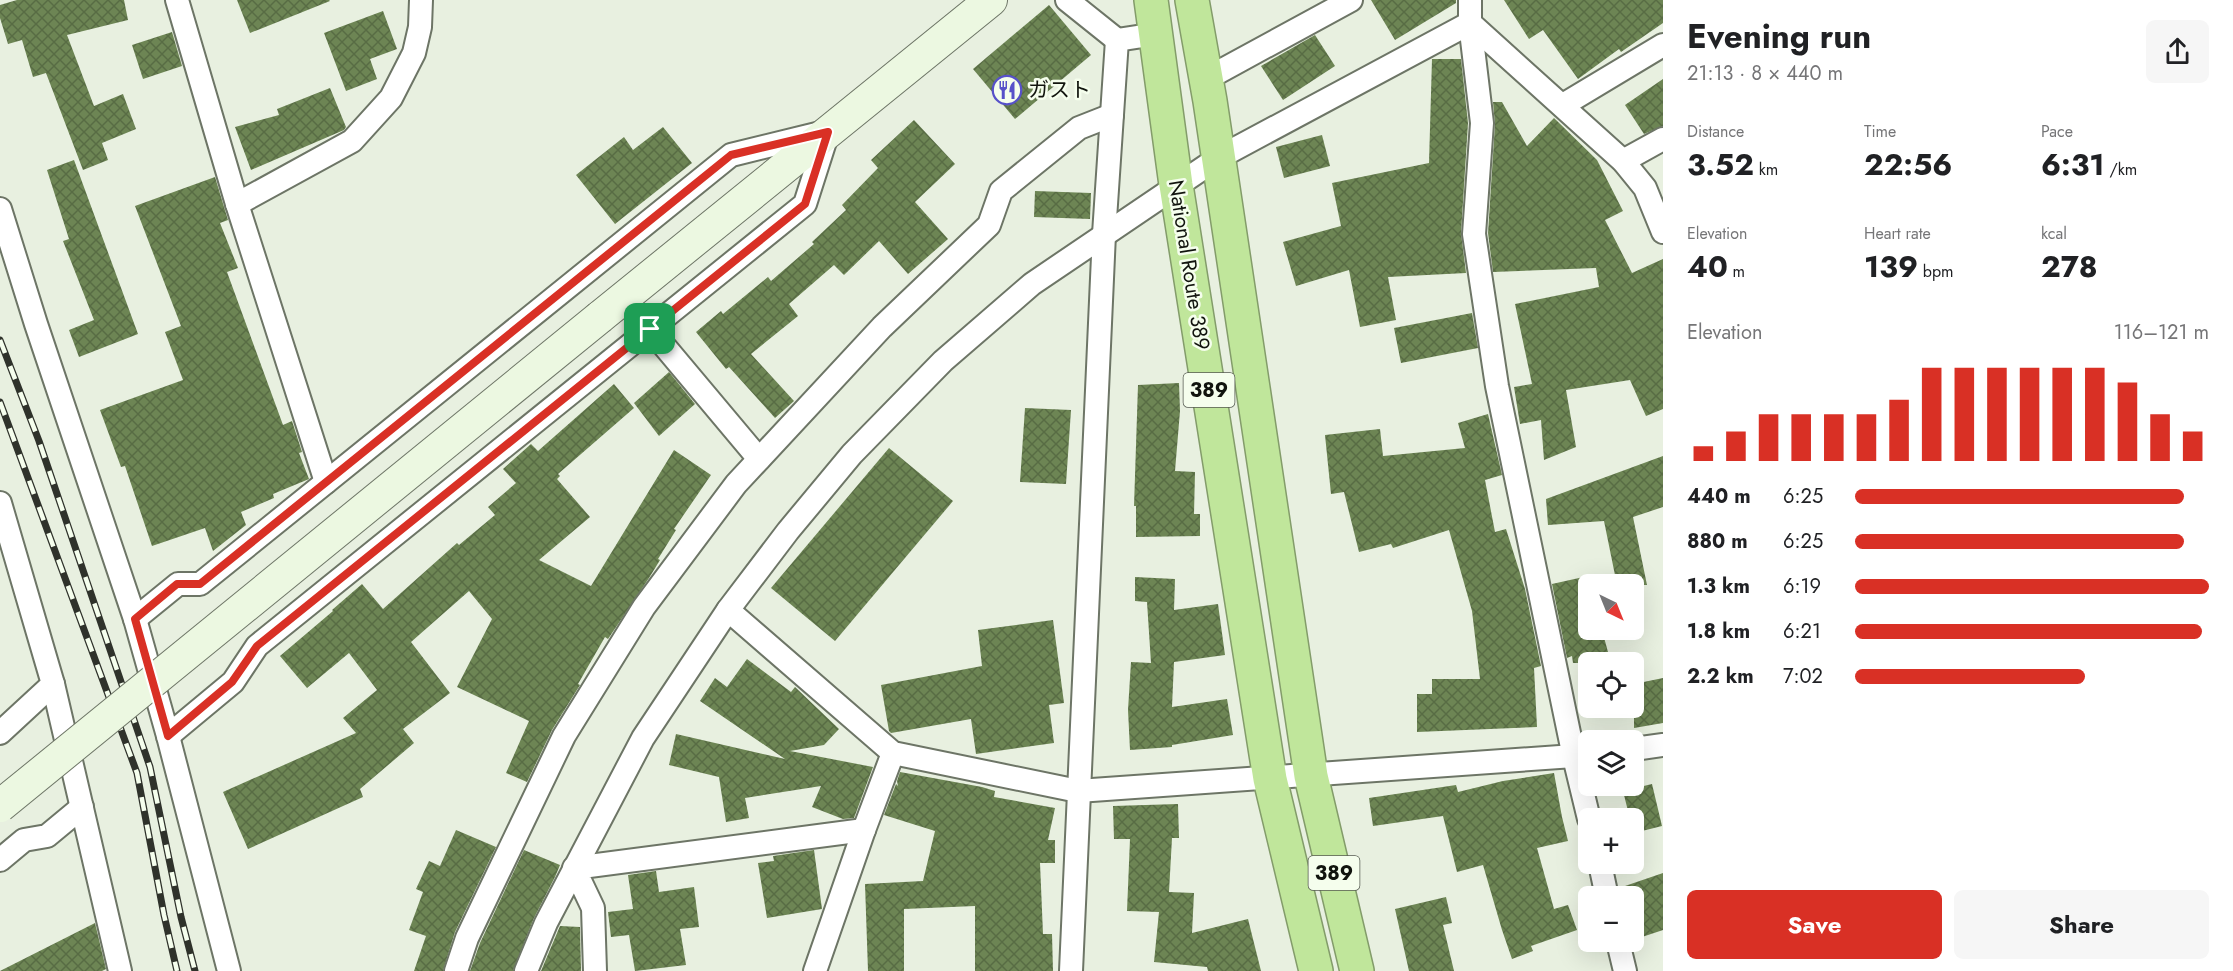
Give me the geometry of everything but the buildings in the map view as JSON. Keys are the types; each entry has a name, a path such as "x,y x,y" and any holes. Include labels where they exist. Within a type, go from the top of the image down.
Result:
{"highway":[{"name":"National Route 389","path":"1151,0 1176,185 1270,779"},
{"name":"National Route 389","path":"1192,0 1206,79 1311,776"},
{"name":"389","path":"1311,776 1358,971"},
{"name":"389","path":"1270,779 1316,971"}],"street":[{"path":"177,0 237,204 326,482"},
{"path":"237,204 352,141 391,98 414,53 420,27 421,0"},
{"path":"0,806 991,0"},
{"path":"1067,0 1117,40 1155,34"},
{"path":"1206,79 1351,0"},
{"path":"1470,0 1470,23 1482,123 1474,234 1497,386 1578,743"},
{"path":"1470,23 1563,105 1623,162 1645,188 1663,232"},
{"path":"526,971 546,923 643,738 728,609 788,531 852,454 943,361 1032,284 1218,158 1470,23"},
{"path":"1071,971 1104,234 1117,40"},
{"path":"1563,105 1663,45"},
{"path":"456,971 467,938 564,736 644,607 736,484 882,327 989,225 1001,191 1079,128 1112,115"},
{"path":"168,736 232,682 257,646 805,204 828,132"},
{"path":"135,619 177,584 200,584 731,155 828,132"},
{"path":"1623,162 1663,139"},
{"path":"0,209 135,619 229,971"},
{"path":"650,329 759,459"},
{"path":"0,503 53,684 120,971"},
{"path":"728,609 893,753 1078,791 1578,756"},
{"path":"0,733 53,684"},
{"path":"1644,748 1663,745"},
{"path":"815,971 893,753"},
{"path":"0,860 24,840 47,836 82,807"},
{"path":"574,868 864,830"},
{"path":"574,868 593,908 595,971"},
{"path":"1620,952 1625,971"}],"railway":[{"path":"0,340 39,441 150,767 181,917 195,971"},
{"path":"0,402 137,773 177,971"}],"place":[{"name":"ガスト","path":"1007,90"}],"route":[{"path":"828,132 805,204 650,329 257,646 232,682 168,736 135,619 177,584 200,584 731,155 828,132"}]}
